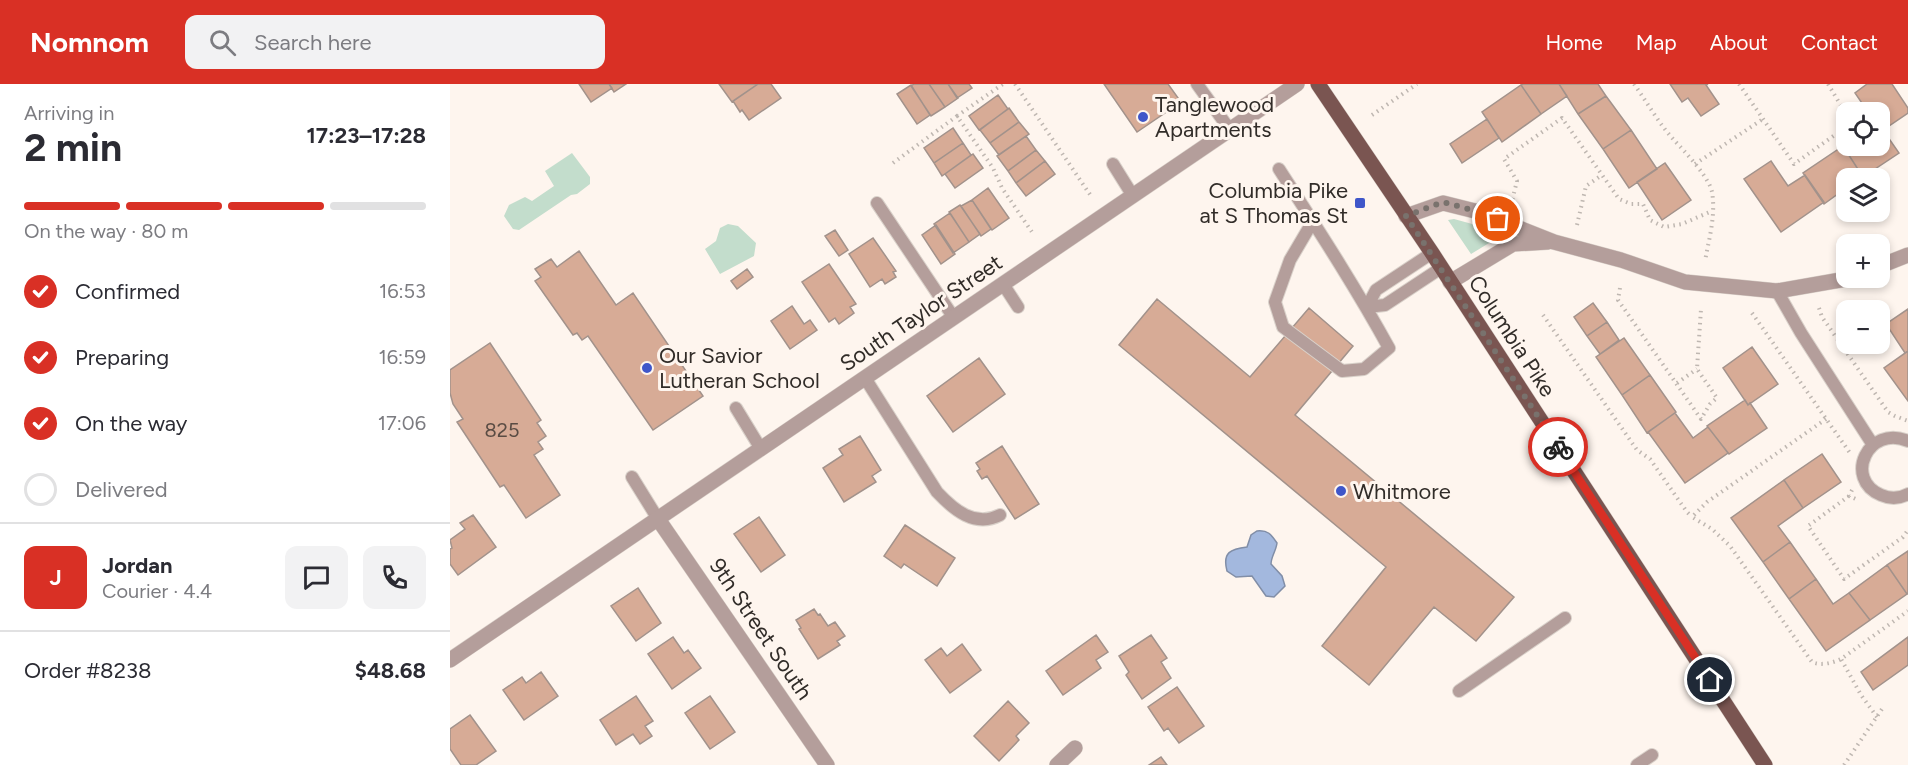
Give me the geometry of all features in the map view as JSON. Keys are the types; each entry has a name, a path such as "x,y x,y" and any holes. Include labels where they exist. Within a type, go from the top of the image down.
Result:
{"main road":[{"name":"Columbia Pike","path":"1318,84 1432,253 1765,765"}],"street":[{"name":"South Taylor Street","path":"450,660 1297,84"},
{"path":"1406,216 1443,202 1479,212 1554,242 1621,260 1685,282 1777,291 1836,281"},
{"path":"1450,282 1513,244 1554,242"},
{"path":"1890,262 1908,255"},
{"name":"9th Street South","path":"658,519 826,765"},
{"path":"1057,765 1075,748"}],"lane":[{"path":"1197,84 1230,130"},
{"path":"1113,164 1132,196"},
{"path":"1279,169 1313,221 1366,307 1389,348 1364,369 1342,371 1283,327 1275,302 1290,260 1313,221"},
{"path":"877,203 954,318"},
{"path":"1366,307 1376,290 1432,253"},
{"path":"1366,307 1385,305 1441,268"},
{"path":"1003,284 1018,307"},
{"path":"1777,291 1801,333 1873,445"},
{"path":"865,378 937,492 949,505 976,520 990,520 1000,515"},
{"path":"736,408 761,449"},
{"path":"1908,441 1888,437 1879,441 1865,455 1862,465 1863,476 1875,493 1895,498 1908,494"},
{"path":"632,477 658,519"},
{"path":"1459,691 1565,618"},
{"path":"1637,765 1652,754"}],"path":[{"path":"893,163 1003,84"},
{"path":"1015,84 1091,196"},
{"path":"1372,115 1417,84"},
{"path":"1634,84 1712,190 1712,212 1705,261"},
{"path":"1739,84 1794,164 1836,134"},
{"path":"1828,84 1839,102"},
{"path":"957,116 993,168 1002,188 1034,236"},
{"path":"1511,205 1517,181 1504,159 1562,118 1618,198 1631,204 1643,204 1650,220 1664,227 1682,224 1712,212"},
{"path":"1695,164 1763,119"},
{"path":"1577,225 1586,186 1602,175"},
{"path":"1620,288 1618,300 1701,419 1710,404 1717,398 1697,369 1701,309"},
{"path":"1819,308 1822,316 1888,411 1895,417 1908,421"},
{"path":"1752,313 1826,418 1850,455 1851,462"},
{"path":"1543,315 1637,450 1650,459 1687,512 1713,529 1730,546 1812,662 1833,663 1841,659 1908,611"},
{"path":"1677,383 1697,369"},
{"path":"1692,517 1707,502 1826,418"},
{"path":"1854,486 1849,496 1808,526 1844,579 1903,537 1908,530"},
{"path":"1849,496 1856,500 1866,501"},
{"path":"1841,659 1861,695 1877,717"},
{"path":"1844,765 1884,706"}],"green space":[{"path":"572,153 590,177 590,184 519,230 513,229 504,216 509,205 525,197 532,201 554,186 545,171"},
{"path":"1454,219 1494,230 1494,240 1471,254 1448,220"},
{"path":"728,224 738,226 756,243 754,256 720,274 705,249 716,241 720,228"}],"water":[{"path":"1257,531 1269,533 1277,543 1271,564 1282,576 1285,586 1274,597 1266,596 1252,576 1236,577 1227,571 1226,560 1229,553 1232,550 1247,547 1251,535"}],"building":[{"path":"579,84 609,84 612,88 591,102"},
{"path":"609,84 626,84 614,92"},
{"path":"719,84 758,84 732,102"},
{"path":"758,84 771,84 781,98 749,120 733,101"},
{"path":"929,84 945,107 931,116 911,86"},
{"path":"929,84 948,84 958,98 945,107"},
{"path":"948,84 969,84 972,88 957,98"},
{"name":"Tanglewood Apartments","path":"1104,84 1168,84 1181,102 1137,132"},
{"path":"1559,84 1567,96 1541,114 1521,85"},
{"path":"1559,84 1598,84 1606,96 1578,114"},
{"path":"1670,84 1708,84 1706,85 1719,104 1701,116 1688,98 1682,102"},
{"path":"1867,84 1892,84 1908,108 1908,113 1890,125 1890,102 1861,102 1855,93"},
{"path":"911,85 930,115 917,124 897,94"},
{"path":"1521,85 1541,114 1502,142 1482,112"},
{"path":"998,95 1008,109 979,130 969,116"},
{"path":"1606,96 1631,130 1603,149 1578,114"},
{"path":"1009,108 1019,122 990,143 980,130"},
{"path":"1487,119 1499,138 1462,163 1450,144"},
{"path":"1019,122 1029,134 999,155 990,143"},
{"path":"953,128 963,143 934,163 924,148"},
{"path":"1631,130 1657,169 1629,188 1603,149"},
{"path":"1026,136 1036,150 1008,171 997,156"},
{"path":"1890,140 1899,153 1876,168 1857,168 1849,156 1890,156"},
{"path":"963,143 971,155 942,176 934,163"},
{"path":"1036,150 1045,161 1016,183 1008,171"},
{"path":"1836,151 1836,156 1849,156 1857,168 1836,168 1836,195 1824,204 1803,173"},
{"path":"973,154 983,168 955,188 945,174"},
{"path":"1045,161 1055,174 1026,196 1016,183"},
{"path":"1771,161 1788,186 1805,175 1824,202 1781,232 1744,179"},
{"path":"1665,163 1691,200 1662,220 1637,182"},
{"path":"988,188 1009,218 992,230 972,200"},
{"path":"972,200 991,229 981,236 961,206"},
{"path":"960,205 980,234 969,242 949,212"},
{"path":"950,213 969,242 953,253 934,224"},
{"path":"936,225 955,254 941,264 922,235"},
{"path":"835,230 848,250 839,256 825,236"},
{"path":"873,238 896,271 893,272 896,277 885,284 882,279 870,287 849,254"},
{"name":"Our Savior Lutheran School","path":"579,251 616,305 633,293 703,396 653,430 588,336 582,340 577,333 573,335 535,281 541,277 535,269 551,259 557,267"},
{"path":"829,264 856,304 850,307 854,313 839,324 835,318 829,322 802,282"},
{"path":"747,269 753,277 737,289 731,281"},
{"name":"Whitmore","path":"1157,299 1250,377 1309,308 1353,346 1295,415 1514,597 1476,641 1434,607 1369,685 1322,646 1386,567 1119,345"},
{"path":"1593,303 1607,322 1587,336 1574,317"},
{"path":"792,306 804,324 810,320 817,330 790,349 771,321"},
{"path":"1908,309 1908,351 1905,353 1890,330 1890,321"},
{"path":"1607,322 1619,340 1600,354 1587,336"},
{"path":"1624,338 1650,375 1622,395 1596,357"},
{"path":"490,343 541,420 537,423 546,436 538,442 543,449 534,455 560,495 526,518 504,485 500,487 457,422 463,419 453,404 450,393 450,370"},
{"path":"1752,347 1778,384 1748,405 1723,368"},
{"path":"1908,351 1908,401 1884,368"},
{"path":"979,358 1005,394 953,432 927,396"},
{"path":"1650,375 1676,412 1647,433 1622,395"},
{"path":"1745,400 1748,405 1750,403 1767,428 1729,454 1707,426"},
{"path":"1675,413 1693,438 1708,427 1728,453 1685,483 1648,432"},
{"path":"860,436 881,470 872,476 876,482 844,502 823,468 843,455 839,449"},
{"path":"1002,446 1039,504 1015,519 987,476 982,479 977,471 980,469 976,463"},
{"path":"1822,454 1841,482 1803,508 1784,480"},
{"path":"1784,480 1803,508 1778,526 1790,542 1763,562 1731,518"},
{"path":"473,515 496,547 458,575 450,564 450,549 452,548 450,540 465,529 460,523"},
{"path":"759,517 785,555 761,572 734,534"},
{"path":"905,525 955,558 937,586 904,564 901,568 884,556"},
{"path":"1790,542 1816,579 1789,599 1763,562"},
{"path":"1908,551 1908,594 1907,594 1887,565"},
{"path":"1887,565 1907,594 1870,620 1849,593"},
{"path":"1816,579 1833,604 1849,593 1870,620 1826,651 1789,599"},
{"path":"638,588 661,623 636,641 611,606"},
{"path":"814,609 828,626 835,622 845,636 837,641 840,645 818,659 799,629 801,628 796,620"},
{"path":"1096,635 1108,652 1096,660 1101,668 1063,695 1046,671"},
{"path":"1151,635 1167,658 1161,662 1171,678 1142,699 1126,675 1129,672 1119,656"},
{"path":"673,637 684,653 688,650 701,668 672,689 648,654"},
{"path":"1908,637 1908,665 1873,690 1861,672"},
{"path":"962,644 981,670 950,693 925,660 941,648 947,656"},
{"path":"541,672 558,696 524,720 503,690 522,677 526,683"},
{"path":"1177,687 1204,726 1179,743 1168,728 1164,731 1148,707"},
{"path":"636,696 653,721 645,726 652,736 640,744 633,734 616,745 600,720"},
{"path":"710,696 735,732 710,749 685,713"},
{"path":"1008,701 1029,723 1016,736 1019,740 999,761 974,736"},
{"path":"470,715 496,751 476,765 461,765 450,749 450,729"},
{"path":"1161,757 1167,765 1149,765"}],"way so far":[{"path":"1498,219 1443,202 1406,216 1558,447"}],"place":[{"name":"Tanglewood Apartments","path":"1143,117"},
{"name":"Columbia Pike at S Thomas St","path":"1360,203"},
{"name":"Our Savior Lutheran School","path":"647,368"},
{"name":"Whitmore","path":"1341,491"}],"route":[{"path":"1558,447 1710,680"}]}
